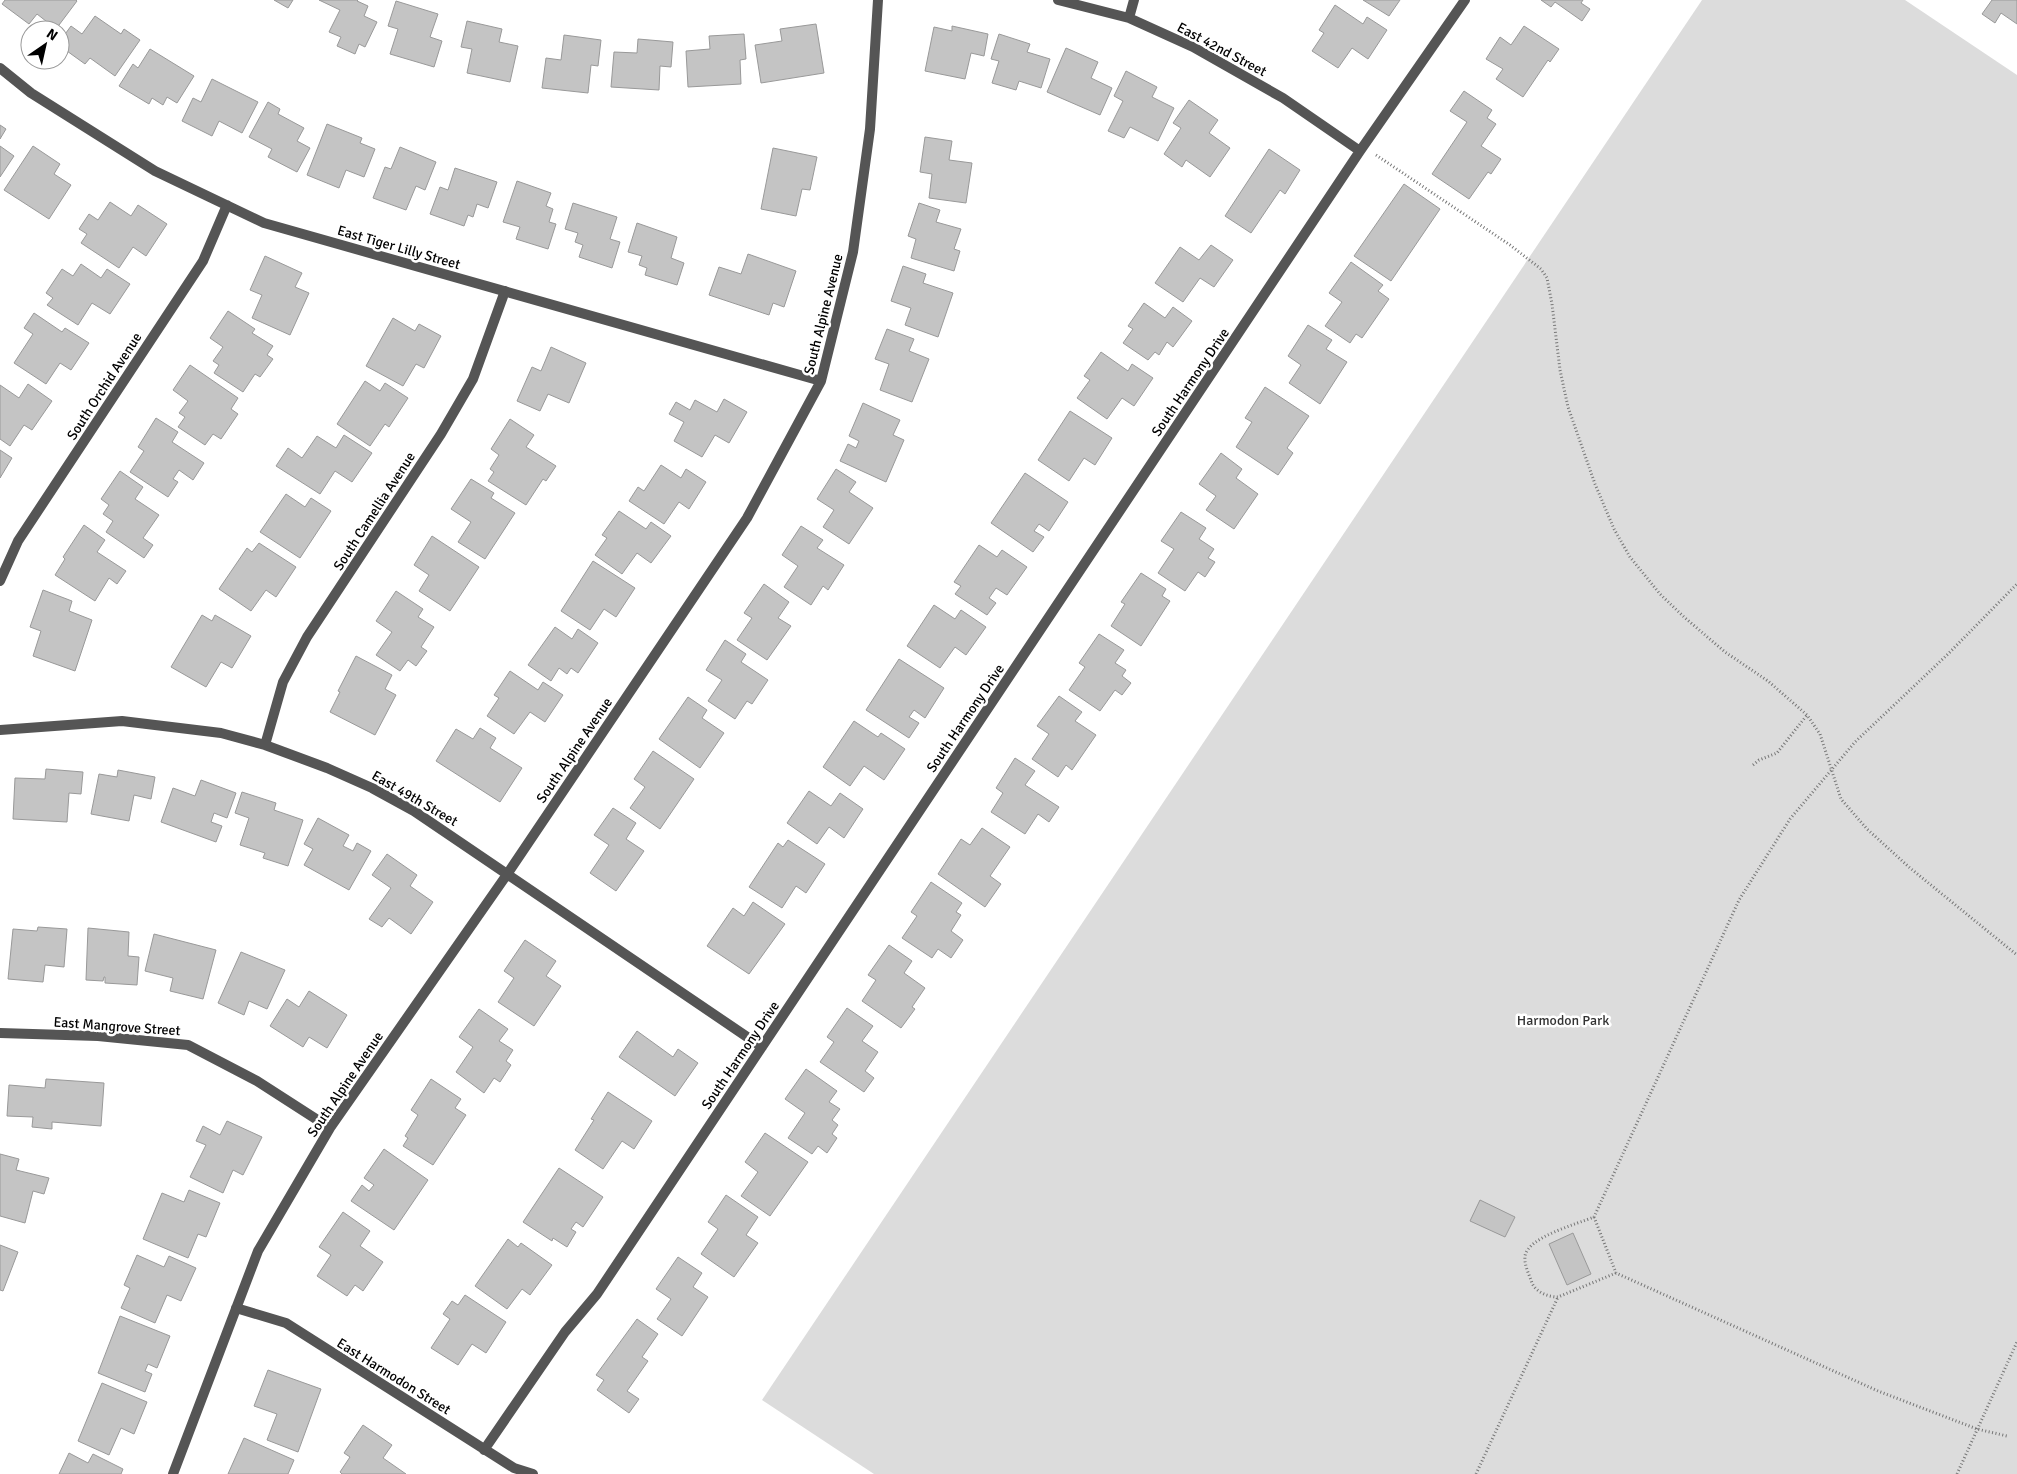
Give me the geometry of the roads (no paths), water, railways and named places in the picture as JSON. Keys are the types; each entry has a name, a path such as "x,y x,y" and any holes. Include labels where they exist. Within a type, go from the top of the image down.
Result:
{"street":[{"name":"South Alpine Avenue","path":"173,1474 258,1251 330,1128 508,873 747,518 821,381 853,252 870,130 878,0"},
{"name":"East 42nd Street","path":"1058,0 1129,18 1193,47 1283,98 1360,151"},
{"path":"1129,18 1134,0"},
{"name":"South Harmony Drive","path":"484,1450 565,1332 597,1294 1360,151 1465,0"},
{"name":"East Tiger Lilly Street","path":"0,68 31,93 155,171 264,223 821,381"},
{"name":"South Orchid Avenue","path":"0,581 18,541 203,261 228,205"},
{"name":"South Camellia Avenue","path":"265,745 283,682 307,637 450,418 472,378 504,291"},
{"name":"East 49th Street","path":"0,730 122,721 221,733 265,745 327,768 381,792 414,810 762,1046"},
{"name":"East Mangrove Street","path":"0,1034 98,1036 188,1045 257,1081 330,1128"},
{"name":"East Harmodon Street","path":"236,1308 286,1323 484,1450 514,1468 533,1474"}],"park label":[{"name":"Harmodon Park","path":"1563,1020"}]}
